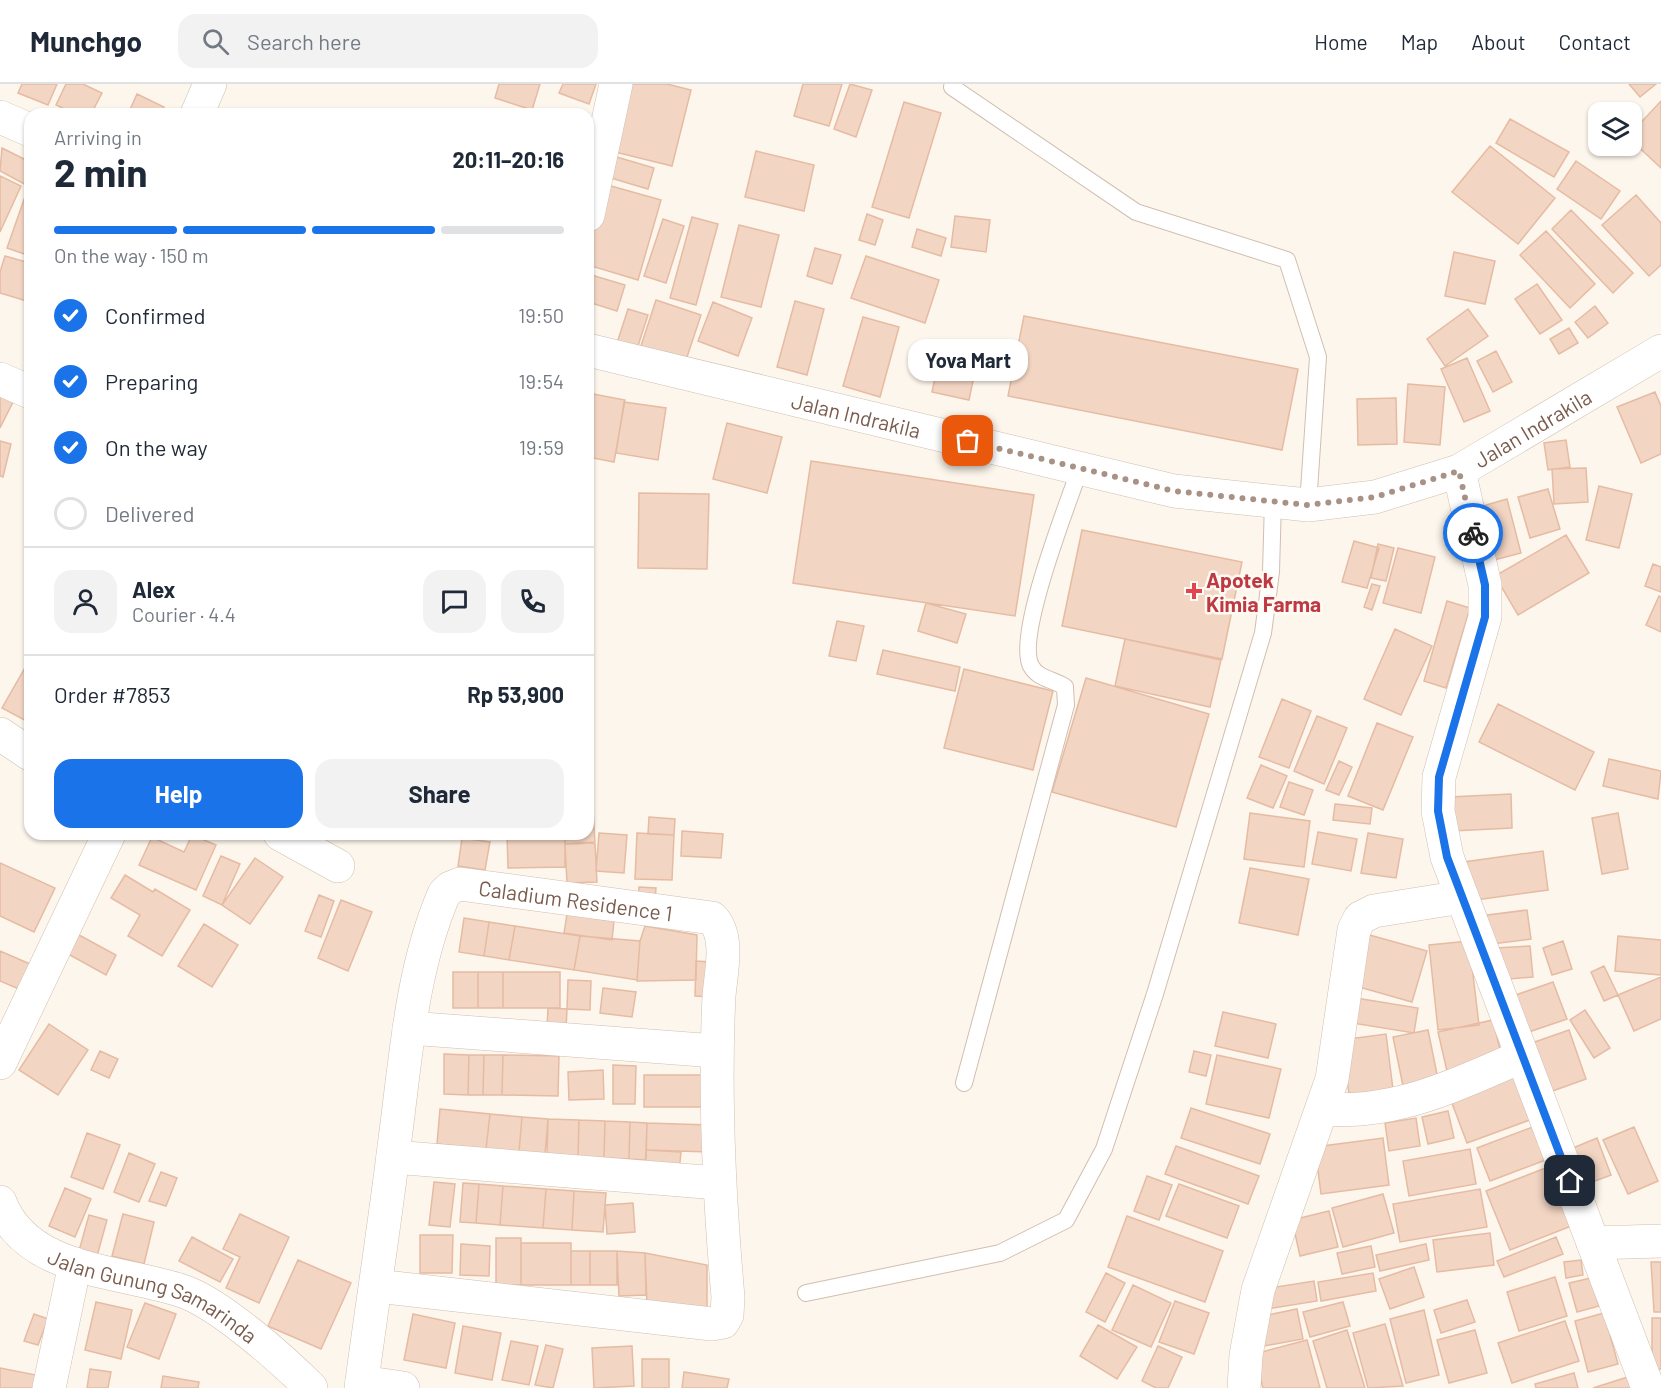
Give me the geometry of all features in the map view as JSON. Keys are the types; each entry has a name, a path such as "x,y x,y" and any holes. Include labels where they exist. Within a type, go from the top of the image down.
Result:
{"street":[{"path":"200,108 210,84"},
{"path":"594,187 616,84"},
{"name":"Jalan Indrakila","path":"594,351 1174,491 1308,505 1375,497 1459,471 1661,351"},
{"path":"0,379 24,389"},
{"path":"1459,471 1485,585 1485,617 1439,777 1438,811 1447,857 1648,1388"},
{"path":"0,734 24,750"},
{"path":"0,1063 107,840"},
{"path":"291,840 338,866"},
{"name":"Caladium Residence 1","path":"361,1385 377,1286 410,1028 424,950 437,910 450,888 460,884 712,918 723,935 716,1051 718,1183 728,1297 727,1315 723,1322 712,1324 377,1286"},
{"path":"1244,1388 1246,1355 1258,1290 1324,1109 1338,1044 1348,959 1354,930 1360,918 1374,910 1462,897"},
{"path":"410,1028 716,1051"},
{"path":"1324,1109 1348,1111 1422,1097 1522,1056"},
{"path":"393,1157 718,1183"},
{"name":"Jalan Gunung Samarinda","path":"0,1202 22,1235 56,1257 75,1264 186,1292 229,1319 311,1388"},
{"path":"1593,1243 1661,1241"},
{"path":"48,1388 75,1264"},
{"path":"361,1385 402,1388"}],"lane":[{"path":"952,87 1136,212 1287,260 1318,357 1308,505"},
{"path":"964,1083 1066,705 1065,687 1033,670 1026,654 1026,639 1041,583 1080,468"},
{"path":"806,1293 1000,1253 1066,1220 1104,1149 1155,994 1263,633 1271,572 1273,501"}],"building":[{"path":"22,84 57,84 48,105 18,93"},
{"path":"66,84 83,84 102,93 94,108 62,108 56,105"},
{"path":"499,84 540,84 533,108 495,98"},
{"path":"563,84 596,84 589,104 559,93"},
{"path":"623,84 667,84 691,90 672,166 607,150"},
{"path":"803,84 842,84 829,126 794,116"},
{"path":"850,84 872,90 856,137 834,129"},
{"path":"1629,84 1656,84 1640,97"},
{"path":"137,94 164,107 163,108 131,108"},
{"path":"1661,101 1661,168 1642,150 1642,121"},
{"path":"904,102 941,113 909,218 872,207"},
{"path":"1510,119 1569,152 1554,177 1496,143"},
{"path":"1490,146 1555,198 1518,244 1452,192"},
{"path":"2,148 24,159 24,184 0,171"},
{"path":"756,151 814,165 804,211 745,197"},
{"path":"610,155 654,168 648,189 604,176"},
{"path":"1576,161 1620,191 1601,219 1557,189"},
{"path":"0,176 21,186 0,232"},
{"path":"604,184 661,200 638,280 594,267 594,219"},
{"path":"1636,195 1661,223 1661,265 1649,276 1602,225"},
{"path":"24,200 24,254 7,248"},
{"path":"1571,210 1633,273 1613,293 1552,229"},
{"path":"867,214 883,220 875,245 859,240"},
{"path":"955,216 990,220 986,252 951,247"},
{"path":"692,217 718,224 696,305 670,298"},
{"path":"663,219 684,226 666,283 644,276"},
{"path":"739,225 779,235 761,307 721,297"},
{"path":"917,229 946,238 941,256 912,247"},
{"path":"1546,231 1595,284 1570,308 1520,255"},
{"path":"815,248 841,255 832,284 807,276"},
{"path":"1454,252 1495,261 1485,304 1445,296"},
{"path":"5,256 24,261 24,300 0,293 0,272"},
{"path":"866,256 939,280 925,323 851,298"},
{"path":"594,276 625,285 617,311 594,304"},
{"path":"1537,284 1562,320 1540,334 1515,299"},
{"path":"656,300 701,315 684,366 639,352"},
{"path":"795,301 824,309 807,375 777,367"},
{"path":"713,302 752,318 738,356 698,341"},
{"path":"1595,306 1608,323 1588,338 1575,322"},
{"path":"628,309 648,315 637,349 617,343"},
{"path":"1468,309 1488,336 1445,366 1427,339"},
{"path":"1024,316 1298,369 1282,450 1008,396"},
{"path":"863,317 899,327 880,397 843,386"},
{"path":"1569,328 1578,343 1559,354 1550,339"},
{"path":"942,344 979,352 969,400 932,392"},
{"path":"1496,351 1512,382 1493,392 1477,361"},
{"path":"1467,358 1490,411 1464,422 1441,369"},
{"path":"1408,384 1445,387 1440,445 1404,442"},
{"path":"1655,392 1661,406 1661,454 1641,463 1617,407"},
{"path":"594,394 625,400 614,462 594,458"},
{"path":"0,395 13,402 0,428"},
{"path":"1396,398 1397,444 1358,445 1357,399"},
{"path":"624,402 666,408 658,460 616,453"},
{"path":"727,423 782,437 767,493 713,479"},
{"path":"1566,440 1570,467 1548,470 1544,443"},
{"path":"0,441 11,444 3,477 0,476"},
{"path":"811,461 1034,495 1015,616 793,583"},
{"path":"1586,468 1588,502 1554,504 1552,469"},
{"path":"1599,486 1632,494 1619,548 1586,540"},
{"path":"1548,489 1560,529 1530,538 1518,497"},
{"path":"639,493 709,494 707,569 638,568"},
{"path":"1507,499 1521,553 1490,561 1476,508"},
{"path":"1082,530 1242,562 1222,659 1062,626"},
{"path":"1566,535 1589,573 1518,615 1495,576"},
{"path":"1354,541 1379,548 1367,588 1342,582"},
{"path":"1378,544 1394,548 1386,581 1371,578"},
{"path":"1398,548 1435,557 1421,613 1383,603"},
{"path":"1653,564 1661,567 1661,592 1645,586"},
{"path":"1372,584 1380,586 1372,610 1364,607"},
{"path":"1659,596 1661,597 1661,632 1646,625"},
{"path":"1447,601 1470,608 1446,688 1424,681"},
{"path":"926,603 966,614 957,643 918,631"},
{"path":"837,621 864,626 856,661 829,656"},
{"path":"1395,629 1432,646 1401,715 1364,699"},
{"path":"1125,639 1221,660 1210,707 1115,686"},
{"path":"883,650 960,667 955,691 877,674"},
{"path":"964,669 1053,691 1033,770 944,748"},
{"path":"24,670 24,720 2,708"},
{"path":"1086,678 1209,714 1176,827 1052,792"},
{"path":"1282,699 1311,711 1289,768 1259,757"},
{"path":"1498,704 1594,752 1575,790 1479,742"},
{"path":"1317,716 1347,728 1324,784 1294,771"},
{"path":"1377,723 1413,737 1383,810 1348,796"},
{"path":"1609,759 1661,771 1658,799 1603,786"},
{"path":"1339,761 1352,767 1339,795 1326,790"},
{"path":"1261,765 1287,776 1273,808 1247,798"},
{"path":"1289,782 1313,790 1304,815 1280,807"},
{"path":"1511,794 1512,828 1452,831 1450,797"},
{"path":"1335,804 1372,808 1370,824 1333,820"},
{"path":"1250,813 1310,821 1304,867 1244,859"},
{"path":"1618,813 1628,869 1602,874 1592,818"},
{"path":"649,817 675,819 674,835 648,834"},
{"path":"594,826 595,842 565,844 565,840 594,840"},
{"path":"682,831 723,834 721,858 681,856"},
{"path":"1318,832 1357,839 1351,871 1312,864"},
{"path":"599,833 627,835 624,873 596,871"},
{"path":"637,833 674,835 672,880 635,879"},
{"path":"1368,833 1403,839 1396,878 1361,873"},
{"path":"151,840 158,840 184,852 190,840 204,840 216,845 196,890 139,865"},
{"path":"462,840 490,842 485,870 458,866"},
{"path":"507,840 565,840 565,867 508,868"},
{"path":"595,843 597,882 567,883 565,844"},
{"path":"1543,851 1548,890 1469,901 1464,862"},
{"path":"221,856 240,864 222,905 203,896"},
{"path":"255,858 283,877 250,924 222,905"},
{"path":"0,863 55,888 34,932 0,916"},
{"path":"1250,868 1309,879 1298,935 1239,923"},
{"path":"125,875 153,892 155,889 190,910 162,956 128,936 140,915 111,898"},
{"path":"639,887 656,888 655,901 638,900"},
{"path":"319,895 334,901 321,937 305,931"},
{"path":"341,900 372,912 348,971 318,958"},
{"path":"1527,910 1531,939 1484,945 1480,916"},
{"path":"567,914 614,921 612,940 564,933"},
{"path":"464,918 489,922 484,956 459,952"},
{"path":"489,922 515,926 509,960 484,956"},
{"path":"204,924 238,945 212,987 178,966"},
{"path":"515,926 580,936 574,970 509,960"},
{"path":"645,926 697,935 696,980 637,981 640,941"},
{"path":"1366,934 1427,951 1412,1002 1352,985"},
{"path":"79,935 116,955 106,975 68,954"},
{"path":"580,936 640,941 637,980 574,970"},
{"path":"1618,936 1661,940 1661,975 1615,971"},
{"path":"1469,941 1479,1025 1438,1030 1429,945"},
{"path":"1563,941 1572,969 1552,975 1543,948"},
{"path":"1530,946 1533,977 1498,980 1495,948"},
{"path":"0,951 30,964 19,989 0,981"},
{"path":"696,961 711,962 710,997 695,996"},
{"path":"1604,966 1618,995 1604,1001 1591,972"},
{"path":"453,972 478,972 478,1008 453,1008"},
{"path":"478,972 503,972 503,1008 478,1008"},
{"path":"503,972 560,972 560,1008 503,1008"},
{"path":"1661,977 1661,1019 1634,1031 1618,995"},
{"path":"568,980 591,981 590,1010 567,1009"},
{"path":"1553,982 1567,1019 1520,1035 1507,998"},
{"path":"603,988 636,992 632,1017 600,1013"},
{"path":"1356,998 1418,1008 1414,1033 1352,1023"},
{"path":"548,1008 567,1009 566,1029 547,1028"},
{"path":"1585,1010 1610,1048 1594,1058 1570,1020"},
{"path":"1223,1012 1276,1024 1268,1058 1215,1046"},
{"path":"1493,1020 1502,1058 1447,1071 1438,1032"},
{"path":"49,1024 88,1050 58,1095 19,1070"},
{"path":"1428,1030 1438,1079 1403,1086 1393,1037"},
{"path":"1569,1030 1586,1079 1547,1093 1529,1044"},
{"path":"1386,1034 1394,1097 1350,1102 1342,1040"},
{"path":"100,1051 118,1059 109,1078 91,1070"},
{"path":"1194,1051 1211,1055 1206,1076 1189,1072"},
{"path":"444,1054 469,1055 468,1095 444,1094"},
{"path":"469,1055 484,1055 483,1095 468,1095"},
{"path":"484,1055 503,1055 502,1095 483,1095"},
{"path":"503,1055 559,1056 558,1096 502,1095"},
{"path":"1217,1055 1281,1069 1269,1118 1206,1104"},
{"path":"613,1065 636,1066 635,1104 613,1104"},
{"path":"603,1070 604,1099 569,1100 568,1072"},
{"path":"1521,1072 1538,1117 1467,1143 1450,1098"},
{"path":"644,1075 707,1075 707,1107 644,1107"},
{"path":"1191,1108 1270,1134 1260,1164 1181,1138"},
{"path":"440,1109 490,1114 486,1149 437,1144"},
{"path":"1448,1111 1454,1138 1428,1144 1422,1117"},
{"path":"490,1114 522,1117 519,1152 486,1149"},
{"path":"522,1117 548,1119 545,1154 519,1152"},
{"path":"1416,1118 1420,1146 1389,1151 1385,1123"},
{"path":"548,1119 579,1120 578,1157 547,1156"},
{"path":"579,1120 605,1121 604,1158 578,1157"},
{"path":"605,1121 630,1122 629,1159 604,1158"},
{"path":"630,1122 647,1123 646,1160 629,1159"},
{"path":"647,1123 710,1125 709,1152 646,1150"},
{"path":"1538,1125 1551,1158 1490,1181 1477,1148"},
{"path":"1634,1127 1658,1181 1628,1194 1603,1140"},
{"path":"87,1133 120,1145 103,1189 71,1177"},
{"path":"1383,1138 1389,1185 1321,1194 1315,1147"},
{"path":"1597,1138 1611,1175 1587,1184 1573,1148"},
{"path":"1176,1146 1259,1176 1248,1204 1165,1174"},
{"path":"1470,1149 1476,1184 1409,1196 1403,1161"},
{"path":"646,1150 681,1152 679,1172 645,1170"},
{"path":"129,1153 155,1164 139,1202 114,1192"},
{"path":"1556,1164 1579,1223 1510,1250 1486,1191"},
{"path":"161,1172 177,1178 166,1206 149,1201"},
{"path":"1147,1176 1172,1185 1159,1220 1134,1211"},
{"path":"434,1182 455,1184 450,1227 429,1225"},
{"path":"463,1183 479,1184 476,1223 460,1222"},
{"path":"479,1184 503,1186 500,1225 476,1223"},
{"path":"1179,1184 1239,1206 1227,1238 1166,1216"},
{"path":"503,1186 546,1189 543,1228 500,1225"},
{"path":"65,1188 91,1199 75,1237 49,1226"},
{"path":"546,1189 574,1191 572,1230 543,1228"},
{"path":"1480,1189 1487,1227 1400,1242 1393,1204"},
{"path":"574,1191 606,1193 603,1232 572,1230"},
{"path":"1383,1194 1394,1233 1343,1247 1332,1208"},
{"path":"633,1203 635,1232 607,1234 605,1205"},
{"path":"1329,1211 1338,1247 1300,1256 1292,1220"},
{"path":"123,1214 154,1222 144,1264 112,1256"},
{"path":"240,1214 289,1237 259,1303 226,1288 240,1257 223,1249"},
{"path":"89,1215 107,1220 97,1256 79,1251"},
{"path":"1127,1216 1223,1251 1205,1302 1108,1267"},
{"path":"1490,1233 1494,1265 1437,1272 1433,1240"},
{"path":"420,1235 453,1235 452,1273 420,1273"},
{"path":"192,1237 233,1259 220,1282 179,1261"},
{"path":"1556,1237 1563,1254 1504,1277 1497,1261"},
{"path":"496,1238 521,1238 521,1285 496,1285"},
{"path":"521,1243 571,1243 571,1285 521,1285"},
{"path":"461,1244 490,1246 489,1276 460,1275"},
{"path":"1426,1244 1429,1260 1380,1271 1376,1255"},
{"path":"1371,1246 1375,1267 1342,1274 1337,1253"},
{"path":"571,1251 590,1251 590,1285 571,1285"},
{"path":"590,1251 617,1251 617,1285 590,1285"},
{"path":"617,1251 645,1253 646,1295 619,1296"},
{"path":"645,1253 707,1265 707,1312 647,1305"},
{"path":"298,1260 351,1283 321,1349 268,1326"},
{"path":"1581,1260 1583,1275 1566,1278 1564,1262"},
{"path":"1651,1262 1661,1262 1661,1312 1654,1312"},
{"path":"1414,1267 1424,1297 1390,1309 1379,1279"},
{"path":"1106,1273 1125,1283 1105,1322 1086,1312"},
{"path":"1373,1273 1376,1291 1321,1301 1318,1282"},
{"path":"1555,1277 1567,1316 1519,1331 1507,1292"},
{"path":"1591,1278 1599,1306 1577,1312 1569,1283"},
{"path":"1314,1281 1317,1301 1267,1309 1264,1289"},
{"path":"1133,1285 1171,1303 1151,1347 1112,1330"},
{"path":"1467,1300 1475,1322 1441,1333 1434,1310"},
{"path":"1175,1301 1209,1313 1194,1354 1159,1342"},
{"path":"96,1302 132,1310 121,1359 85,1350"},
{"path":"1343,1302 1350,1326 1310,1337 1303,1312"},
{"path":"145,1303 176,1314 159,1359 127,1347"},
{"path":"1297,1309 1303,1339 1264,1346 1258,1317"},
{"path":"1424,1310 1439,1375 1406,1383 1390,1319"},
{"path":"1604,1313 1618,1364 1588,1372 1575,1321"},
{"path":"34,1314 48,1319 38,1345 24,1341"},
{"path":"413,1314 455,1323 446,1368 404,1360"},
{"path":"1652,1318 1661,1318 1661,1369 1652,1369"},
{"path":"1565,1321 1579,1361 1512,1383 1498,1343"},
{"path":"1385,1324 1403,1386 1368,1388 1353,1333"},
{"path":"1098,1325 1137,1347 1117,1379 1080,1356"},
{"path":"463,1326 501,1333 492,1380 455,1373"},
{"path":"1347,1330 1365,1388 1327,1388 1313,1341"},
{"path":"1475,1330 1487,1373 1449,1383 1437,1340"},
{"path":"1307,1340 1320,1388 1263,1388 1254,1354"},
{"path":"511,1341 538,1346 529,1385 502,1380"},
{"path":"546,1345 563,1349 553,1388 535,1385"},
{"path":"632,1346 634,1386 594,1388 592,1348"},
{"path":"1158,1346 1182,1357 1168,1388 1156,1388 1142,1381"},
{"path":"642,1359 669,1359 669,1388 642,1388"},
{"path":"0,1368 36,1375 34,1388 0,1388"},
{"path":"90,1369 111,1372 108,1388 87,1388"},
{"path":"684,1372 729,1379 727,1388 682,1388"},
{"path":"1574,1373 1578,1388 1536,1388 1535,1384"},
{"path":"163,1376 199,1382 198,1388 161,1388"},
{"path":"1631,1376 1635,1388 1593,1388"}],"way so far":[{"path":"968,441 1174,491 1308,505 1375,497 1459,471 1473,533"}],"place":[{"name":"Yova Mart","path":"968,441"},
{"name":"Apotek Kimia Farma","path":"1194,591"}],"route":[{"path":"1473,533 1485,585 1485,617 1439,777 1438,811 1447,857 1570,1181"}]}
